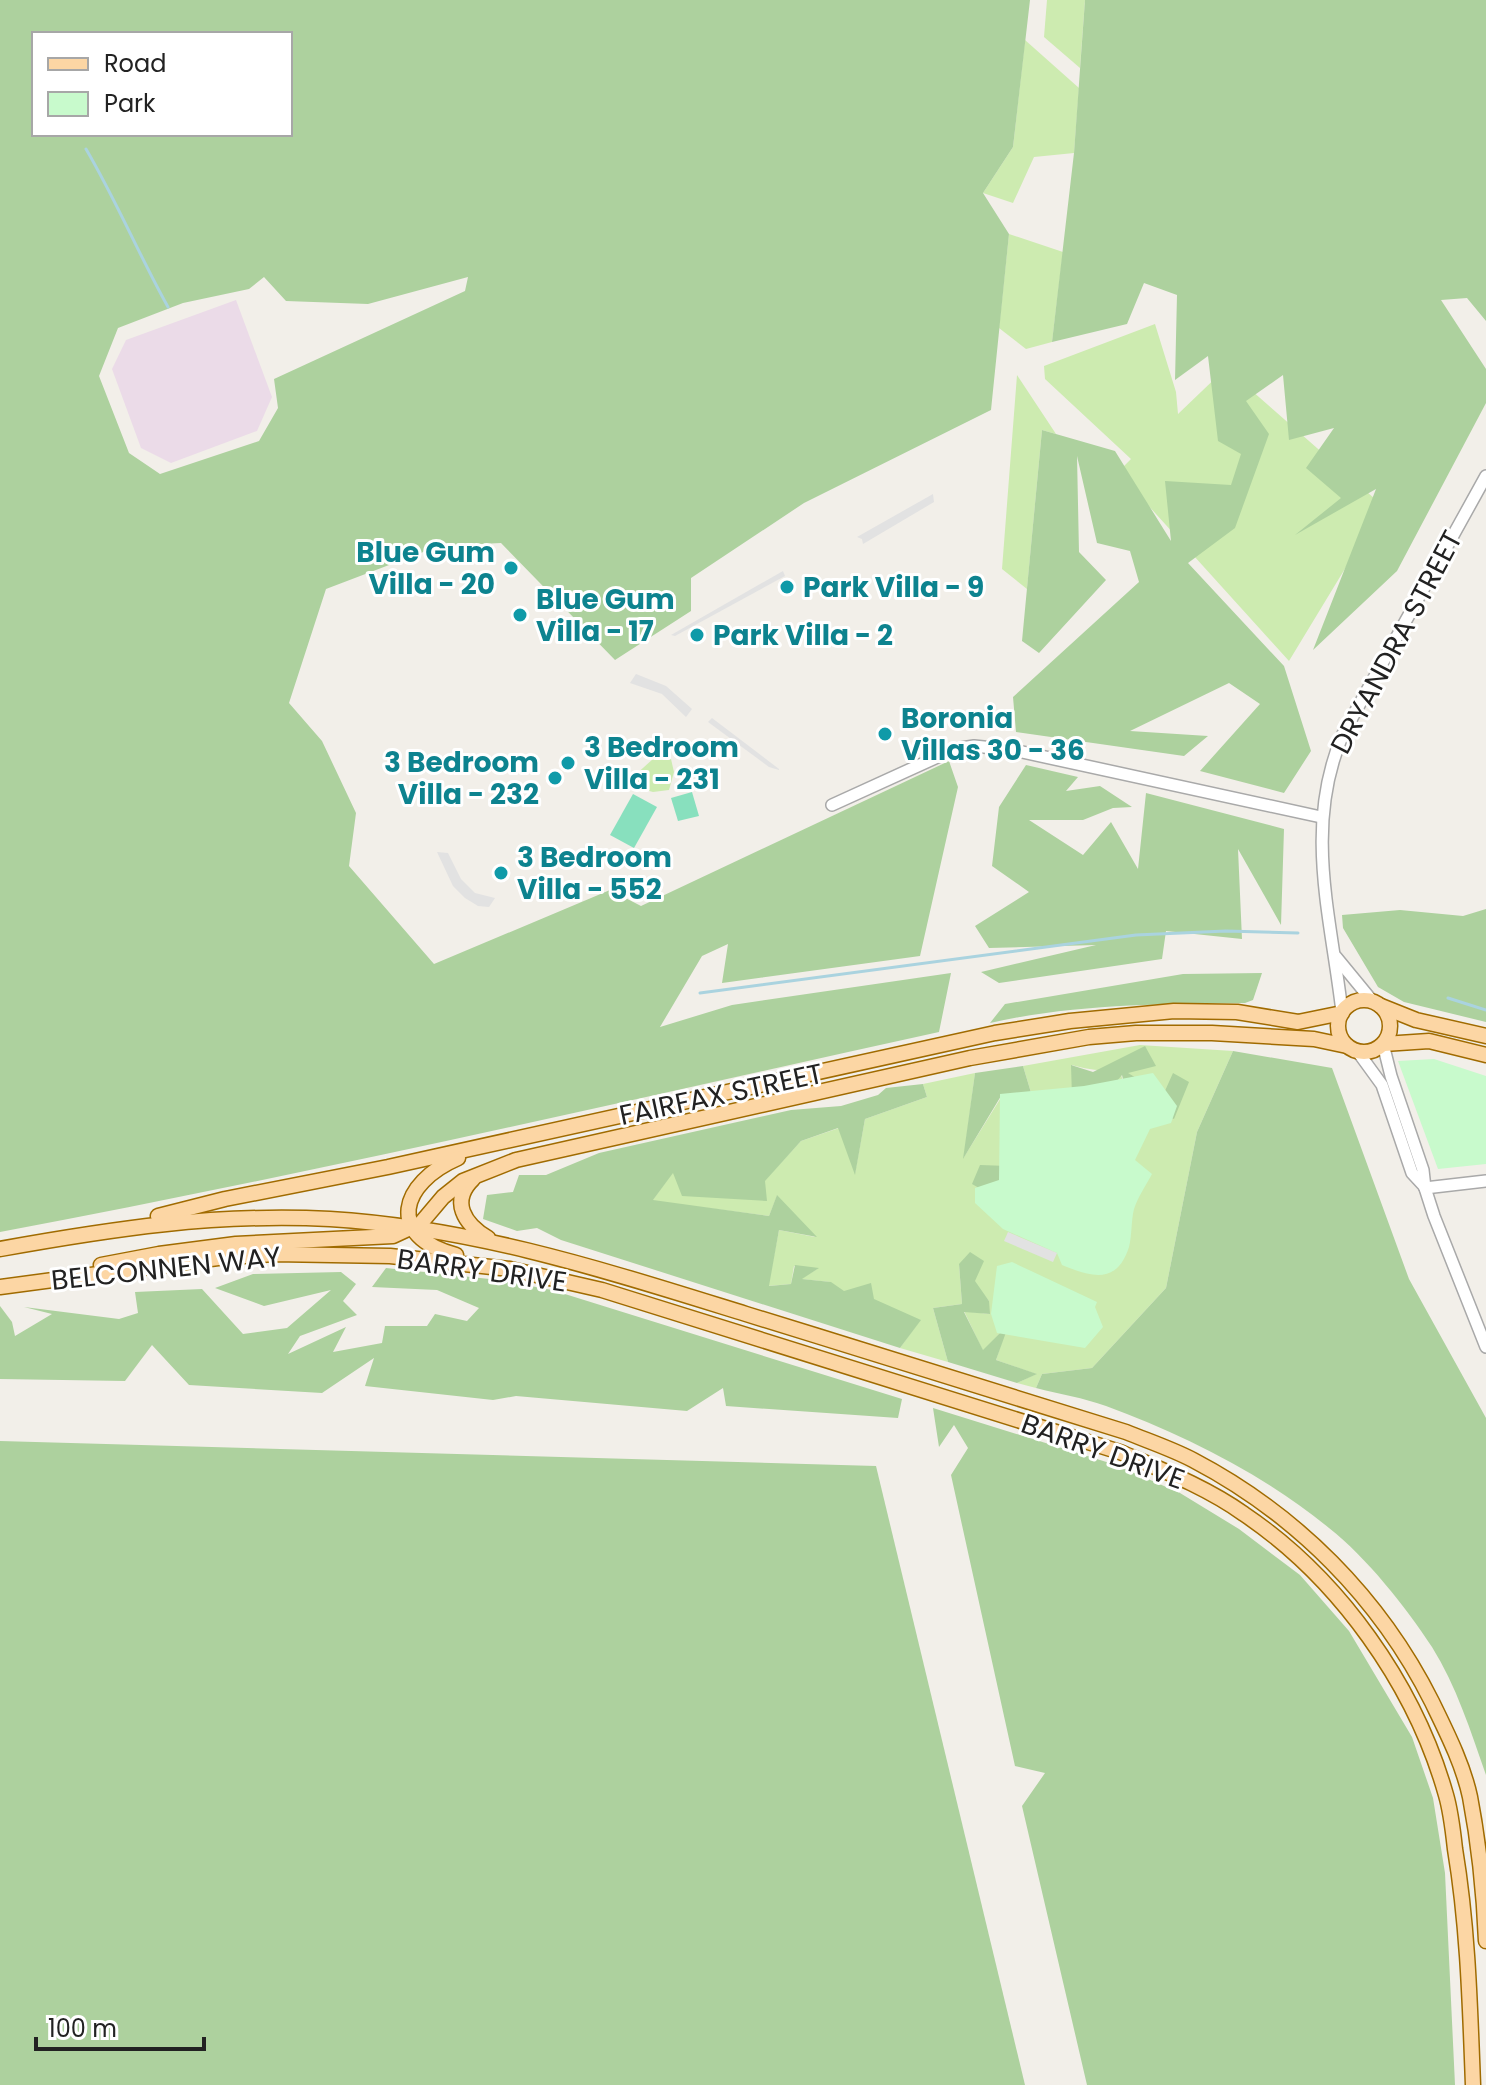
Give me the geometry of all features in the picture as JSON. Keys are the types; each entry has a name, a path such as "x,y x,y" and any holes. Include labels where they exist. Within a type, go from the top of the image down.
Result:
{"main road":[{"path":"1486,1036 1416,1020 1363,1000 1354,1002 1342,1012 1338,1027 1352,1049 1372,1052 1384,1044 1429,1041 1486,1055"},
{"path":"1377,1004 1391,1025 1384,1044"},
{"name":"FAIRFAX STREET","path":"104,1231 210,1202 496,1144 995,1033 1149,1013 1213,1010 1298,1022 1342,1012"},
{"name":"FAIRFAX STREET","path":"414,1228 450,1191 481,1172 536,1155 970,1058 1075,1039 1136,1033 1212,1033 1314,1039 1352,1049"},
{"path":"496,1144 442,1166 424,1178 414,1193 409,1218 422,1242 510,1269"},
{"path":"481,1172 464,1190 461,1209 474,1228 492,1240"},
{"name":"BELCONNEN WAY","path":"0,1249 179,1221 327,1219 414,1228"},
{"path":"0,1286 190,1249 263,1241 379,1238 414,1228"},
{"name":"BARRY DRIVE","path":"414,1228 492,1240 641,1281 1126,1432 1192,1459 1259,1500 1324,1552 1379,1615 1411,1661 1448,1735 1469,1795 1484,1894 1486,1941"},
{"name":"BELCONNEN WAY","path":"0,1286 218,1258 332,1253"},
{"name":"BARRY DRIVE","path":"332,1253 510,1269 602,1290 1120,1452 1184,1479 1245,1514 1308,1566 1358,1622 1424,1732 1447,1797 1463,1897 1472,2080"}],"street":[{"name":"DRYANDRA STREET","path":"1342,1012 1322,868 1321,817 1334,754 1486,476"},
{"path":"832,805 955,749 983,746 1321,817"},
{"path":"1336,957 1377,1004"},
{"path":"1384,1044 1391,1076 1423,1170 1425,1188 1486,1347"},
{"path":"1352,1049 1382,1085 1412,1173 1425,1188"},
{"path":"1425,1188 1486,1181"}],"shaded area":[{"path":"236,300 272,397 257,431 171,463 141,448 112,369 126,340"},
{"path":"933,494 934,502 863,544 862,539 857,537"},
{"path":"783,571 785,576 675,636 671,635"},
{"path":"636,674 666,686 692,709 686,717 662,694 630,683"},
{"path":"712,718 779,770 769,767 708,722"},
{"path":"437,852 448,853 461,879 475,893 495,898 489,907 478,906 453,886"},
{"path":"1008,1232 1057,1253 1053,1262 1004,1241"}],"green space":[{"path":"0,0 1030,0 1013,147 983,193 1009,234 991,410 804,503 691,578 691,611 615,660 501,543 439,546 326,589 289,703 322,741 356,813 349,866 434,964 610,890 641,906 949,761 958,787 920,956 722,983 728,944 702,956 660,1027 732,1005 951,973 939,1032 353,1161 0,1232","holes":["264,277 286,301 368,304 468,277 465,291 274,379 278,408 259,441 160,474 129,453 99,376 118,328 183,303 249,289"]},
{"path":"1047,0 1085,0 1080,68 1044,37"},
{"path":"1085,0 1486,0 1486,321 1467,298 1441,300 1486,369 1486,403 1397,571 1313,650 1376,489 1295,535 1341,498 1306,468 1334,428 1289,440 1283,375 1246,401 1269,434 1235,528 1188,563 1284,666 1311,751 1284,793 1200,771 1260,704 1229,683 1130,731 1208,736 1184,756 1016,732 1013,697 1139,582 1130,551 1097,543 1077,456 1079,552 1106,580 1039,653 1022,641 1042,430 1115,451 1171,541 1165,481 1231,485 1241,454 1218,441 1208,356 1175,380 1177,295 1144,283 1127,324 1052,342 1074,153"},
{"path":"1025,40 1079,88 1074,153 1034,157 1013,203 983,193 1013,147"},
{"path":"1009,234 1063,252 1052,342 1026,349 999,328"},
{"path":"1155,324 1176,392 1178,414 1226,368 1383,506 1289,661 1118,472 1131,459 1045,379 1044,366"},
{"path":"1017,375 1056,434 1042,430 1027,589 1002,569"},
{"path":"653,759 671,759 674,772 669,790 653,792 625,784"},
{"path":"1026,765 1078,777 1066,791 1100,786 1132,807 1113,808 1083,820 1029,820 1083,855 1111,822 1138,869 1146,793 1284,829 1281,925 1238,849 1242,939 1166,931 1162,959 999,983 981,972 1096,945 989,948 975,926 1029,892 992,866 999,807"},
{"path":"692,792 699,816 678,821 671,798"},
{"path":"633,794 657,807 634,848 610,835"},
{"path":"1486,909 1486,1022 1404,1002 1378,987 1343,928 1342,915 1400,910 1463,916"},
{"path":"1262,973 1253,1000 1245,1003 1085,1009 990,1023 1005,1004 1183,974"},
{"path":"1140,1045 1233,1051 1197,1132 1166,1288 1092,1368 1042,1374 1036,1388 1017,1383 1036,1374 996,1360 1007,1326 983,1351 964,1311 989,1314 989,1301 959,1264 962,1304 933,1308 948,1362 900,1348 920,1320 844,1292 830,1282 801,1279 817,1269 794,1266 791,1284 768,1286 779,1230 815,1237 777,1196 769,1216 652,1201 673,1172 766,1200 764,1181 801,1141 839,1128 855,1173 865,1119 927,1097 923,1084 975,1073 964,1157 1002,1096 1010,1206 1032,1096 1023,1066","holes":["1072,1065 1122,1074 1133,1077 1152,1091 1159,1104 1128,1101 1121,1074 1072,1097"]},
{"path":"1145,1046 1156,1066 1128,1073 1153,1088 1160,1102 1173,1073 1189,1082 1174,1119 1128,1101 1122,1075 1093,1109 1072,1097 1071,1065 1093,1072"},
{"path":"1233,1051 1332,1068 1409,1279 1486,1418 1486,1775 1456,1693 1432,1647 1385,1583 1343,1540 1278,1491 1194,1443 1106,1406 1036,1388 1042,1374 1092,1368 1166,1288 1197,1132"},
{"path":"1434,1059 1486,1076 1486,1164 1438,1169 1398,1061"},
{"path":"1023,1066 1032,1096 1011,1206 972,1184 980,1165 1008,1166 1001,1096 963,1159 975,1073"},
{"path":"1153,1073 1177,1106 1171,1123 1150,1129 1135,1160 1152,1174 1134,1209 1129,1247 1118,1268 1110,1273 1093,1275 1062,1265 1057,1253 1003,1229 975,1203 975,1188 999,1180 1000,1094 1084,1086"},
{"path":"923,1084 927,1097 865,1119 855,1175 838,1128 801,1141 765,1181 767,1201 682,1196 673,1173 653,1200 769,1216 777,1195 817,1237 779,1230 769,1286 791,1284 795,1265 819,1268 802,1279 831,1282 844,1291 871,1283 874,1299 921,1320 900,1348 561,1240 537,1228 517,1231 483,1219 487,1195 513,1192 519,1175 546,1175 599,1153 791,1110 841,1106 878,1095 886,1088"},
{"path":"970,1252 984,1261 975,1281 989,1301 990,1314 964,1312 983,1350 1009,1324 996,1360 1037,1374 1017,1383 948,1362 933,1308 962,1304 959,1264"},
{"path":"1012,1262 1097,1302 1095,1307 1103,1327 1085,1348 997,1333 991,1314 997,1266"},
{"path":"386,1268 499,1280 552,1290 902,1399 898,1418 726,1406 723,1388 687,1411 516,1396 493,1400 365,1386 374,1358 322,1393 189,1385 152,1345 125,1381 0,1379 0,1306 12,1322 15,1336 52,1314 24,1307 119,1319 138,1313 135,1292 202,1289 243,1334 287,1328 331,1290 264,1306 215,1288 253,1274 341,1272 356,1284 343,1301 357,1315 300,1336 288,1354 346,1327 333,1352 382,1343 385,1326 427,1326 435,1314 467,1321 479,1308 437,1290 372,1287"},
{"path":"933,1408 1116,1465 1180,1493 1239,1529 1300,1575 1349,1631 1412,1737 1433,1798 1445,1873 1455,2085 1087,2085 1022,1806 1045,1773 1015,1766 951,1475 968,1448 954,1425 939,1447"},
{"path":"0,1441 876,1466 1025,2085 0,2085"}],"waterway":[{"path":"86,149 168,307"},
{"path":"700,993 1136,935 1226,931 1298,933"},
{"path":"1448,998 1486,1010"}],"place":[{"name":"Blue Gum Villa - 20","path":"511,568"},
{"name":"Park Villa - 9","path":"787,587"},
{"name":"Blue Gum Villa - 17","path":"520,615"},
{"name":"Park Villa - 2","path":"697,635"},
{"name":"Boronia Villas 30 - 36","path":"885,734"},
{"name":"3 Bedroom Villa - 231","path":"568,763"},
{"name":"3 Bedroom Villa - 232","path":"555,778"},
{"name":"3 Bedroom Villa - 552","path":"501,873"}]}
